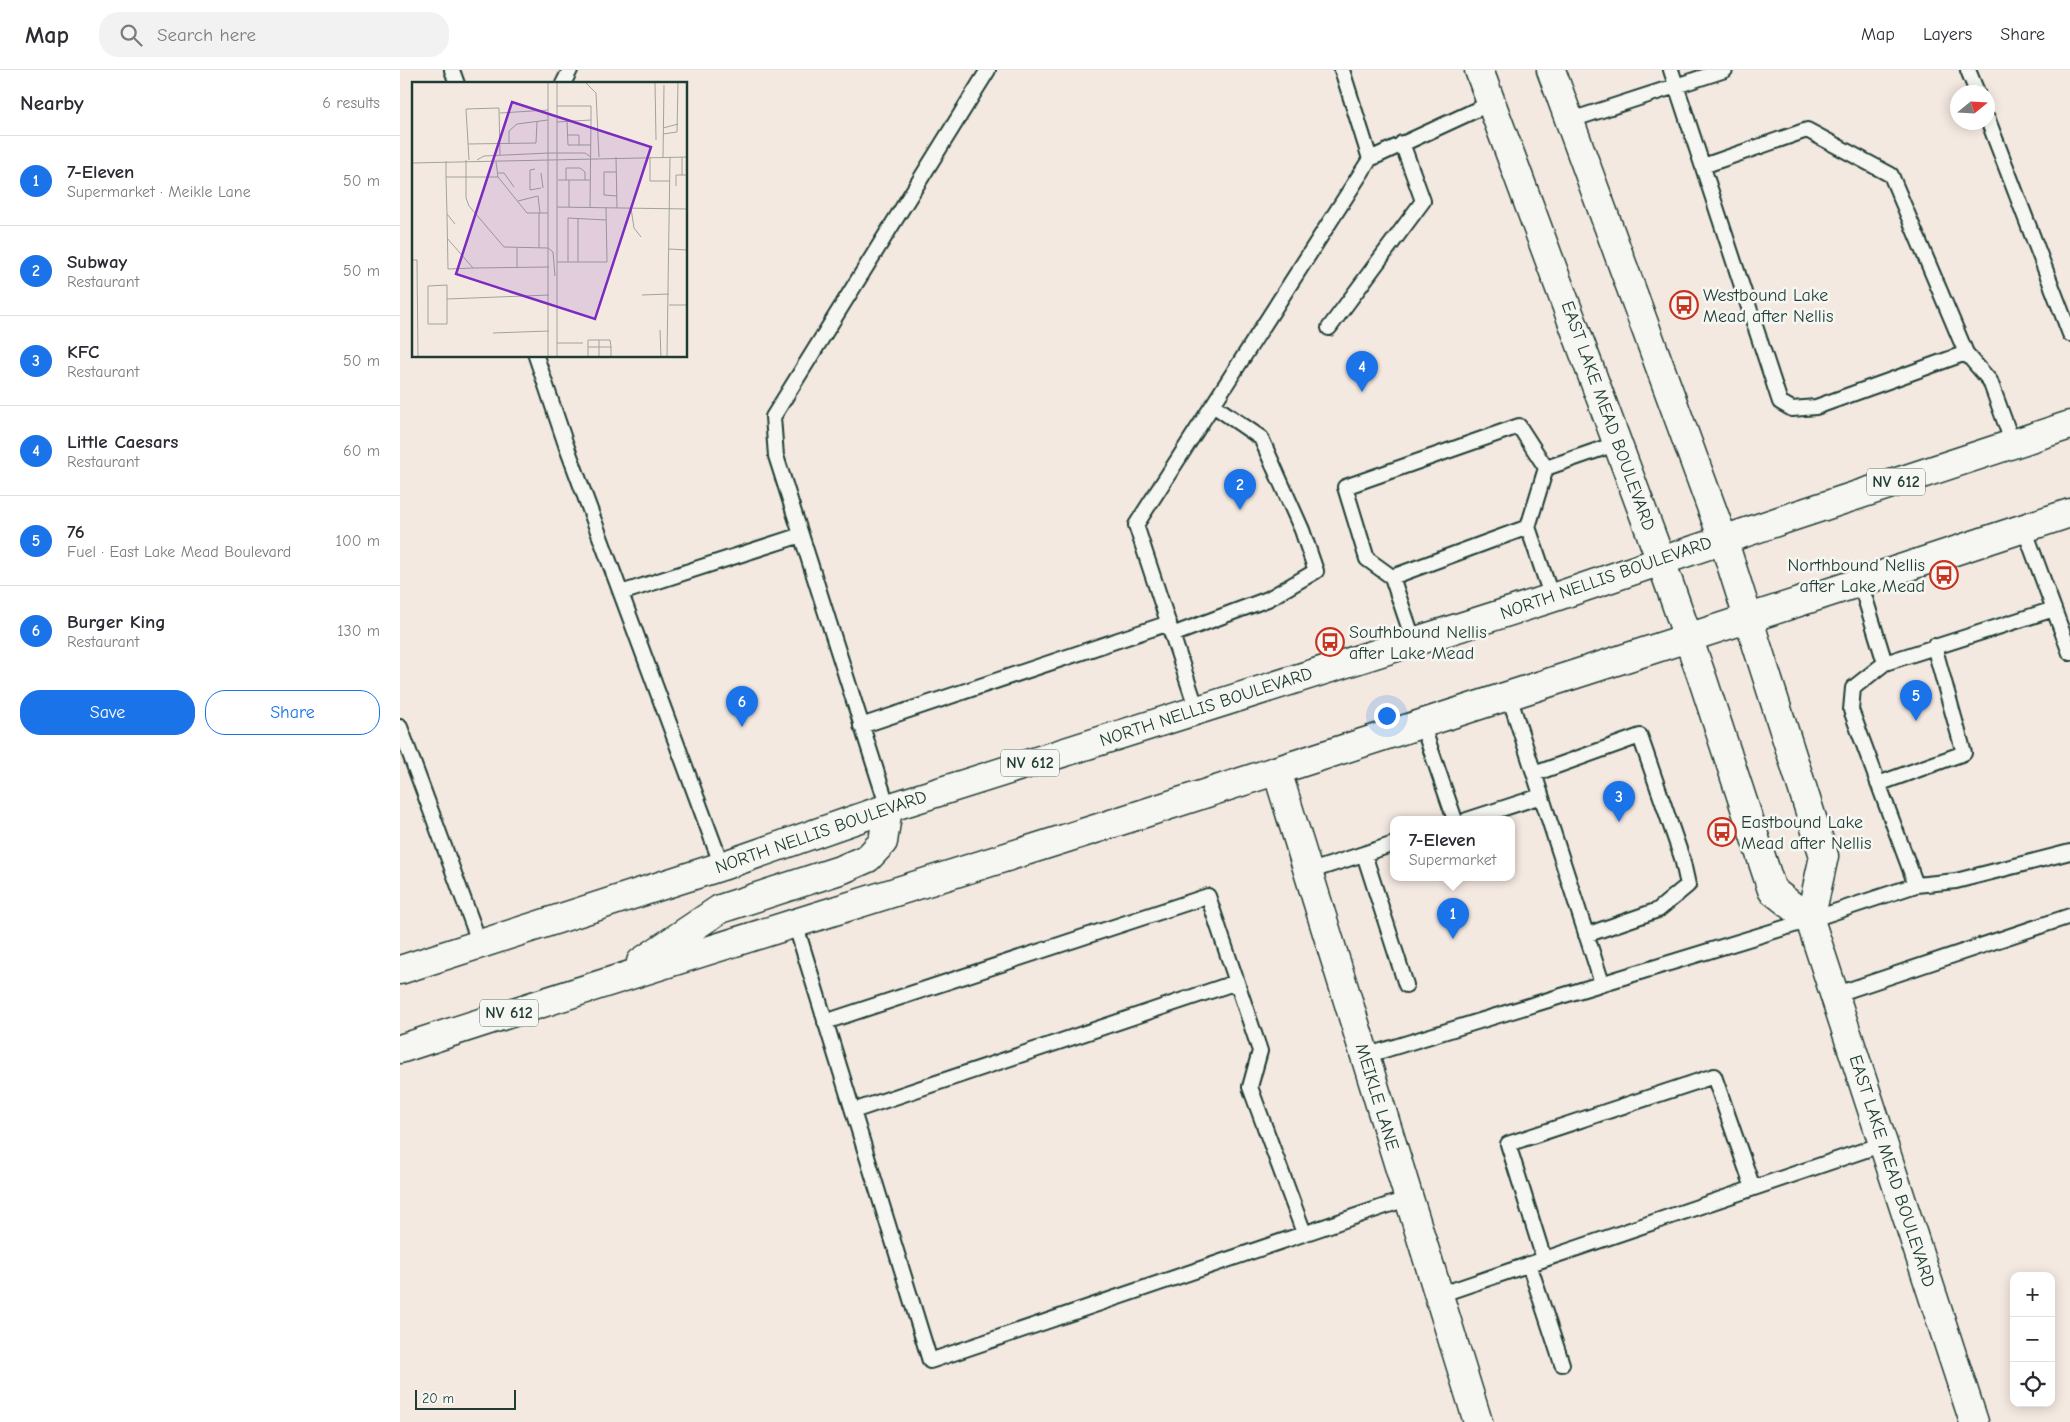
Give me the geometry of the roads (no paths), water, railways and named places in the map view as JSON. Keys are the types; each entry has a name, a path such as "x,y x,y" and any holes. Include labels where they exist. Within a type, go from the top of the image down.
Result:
{"main road":[{"name":"EAST LAKE MEAD BOULEVARD","path":"1479,70 1661,561 1772,890 1810,920 1974,1422"},
{"path":"1551,70 1571,120 1723,539 1824,856 1810,920"},
{"name":"NORTH NELLIS BOULEVARD","path":"400,970 722,866 888,808 1552,598 1723,539 2070,426"},
{"name":"NV 612","path":"400,1049 617,978 1277,771 2070,513"},
{"name":"MEIKLE LANE","path":"1277,771 1478,1422"},
{"path":"617,978 720,909 843,869 868,858 883,842 888,808"}],"lane":[{"path":"452,70 456,82"},
{"path":"563,82 570,70"},
{"path":"888,808 776,456 773,417 988,70"},
{"path":"1342,70 1370,159"},
{"path":"1671,70 1780,402 1792,409 1816,407 1966,352"},
{"path":"1571,120 1725,70"},
{"path":"1968,70 1974,85"},
{"path":"1197,710 1136,525 1370,159 1491,103"},
{"path":"1703,166 1807,130 1891,175 1966,352 1990,380 2013,444"},
{"path":"1992,130 2070,334"},
{"path":"1329,328 1424,201 1402,143"},
{"path":"537,358 566,445 722,866"},
{"path":"861,726 1268,599 1316,571 1302,530 1261,438 1213,405"},
{"path":"1414,642 1392,577 1367,559 1345,487 1519,426 1546,468 1528,528 1552,598"},
{"path":"1546,468 1618,443"},
{"path":"1392,577 1528,528"},
{"path":"2024,528 2070,652"},
{"path":"621,593 801,535"},
{"path":"1860,582 1885,663"},
{"path":"1916,885 1851,710 1853,688 1885,663 2054,609"},
{"path":"1878,784 1964,753 1934,646"},
{"path":"1509,696 1602,983"},
{"path":"1422,724 1454,816"},
{"path":"400,727 480,944"},
{"path":"1534,774 1640,736 1682,858 1688,885 1658,910 1586,935"},
{"path":"1479,816 1541,796"},
{"path":"1308,872 1390,845"},
{"path":"1365,1056 1810,920 1916,885 1956,881 2070,852"},
{"path":"1364,854 1406,984"},
{"path":"825,1022 1208,896 1260,1051 1250,1087 1304,1233"},
{"path":"1834,995 2070,916"},
{"path":"795,923 930,1361 1408,1198"},
{"path":"853,1110 1237,982"},
{"path":"1544,1259 1508,1144 1714,1076 1753,1188"},
{"path":"1439,1295 1883,1144"},
{"path":"1529,1264 1562,1364"}],"place":[{"name":"Westbound Lake Mead after Nellis","path":"1684,305"},
{"name":"Little Caesars","path":"1362,392"},
{"name":"Subway","path":"1240,510"},
{"name":"Northbound Nellis after Lake Mead","path":"1944,575"},
{"name":"Southbound Nellis after Lake Mead","path":"1330,642"},
{"name":"76","path":"1916,721"},
{"name":"Burger King","path":"742,727"},
{"name":"KFC","path":"1619,822"},
{"name":"Eastbound Lake Mead after Nellis","path":"1722,832"},
{"name":"7-Eleven","path":"1453,939"}]}
